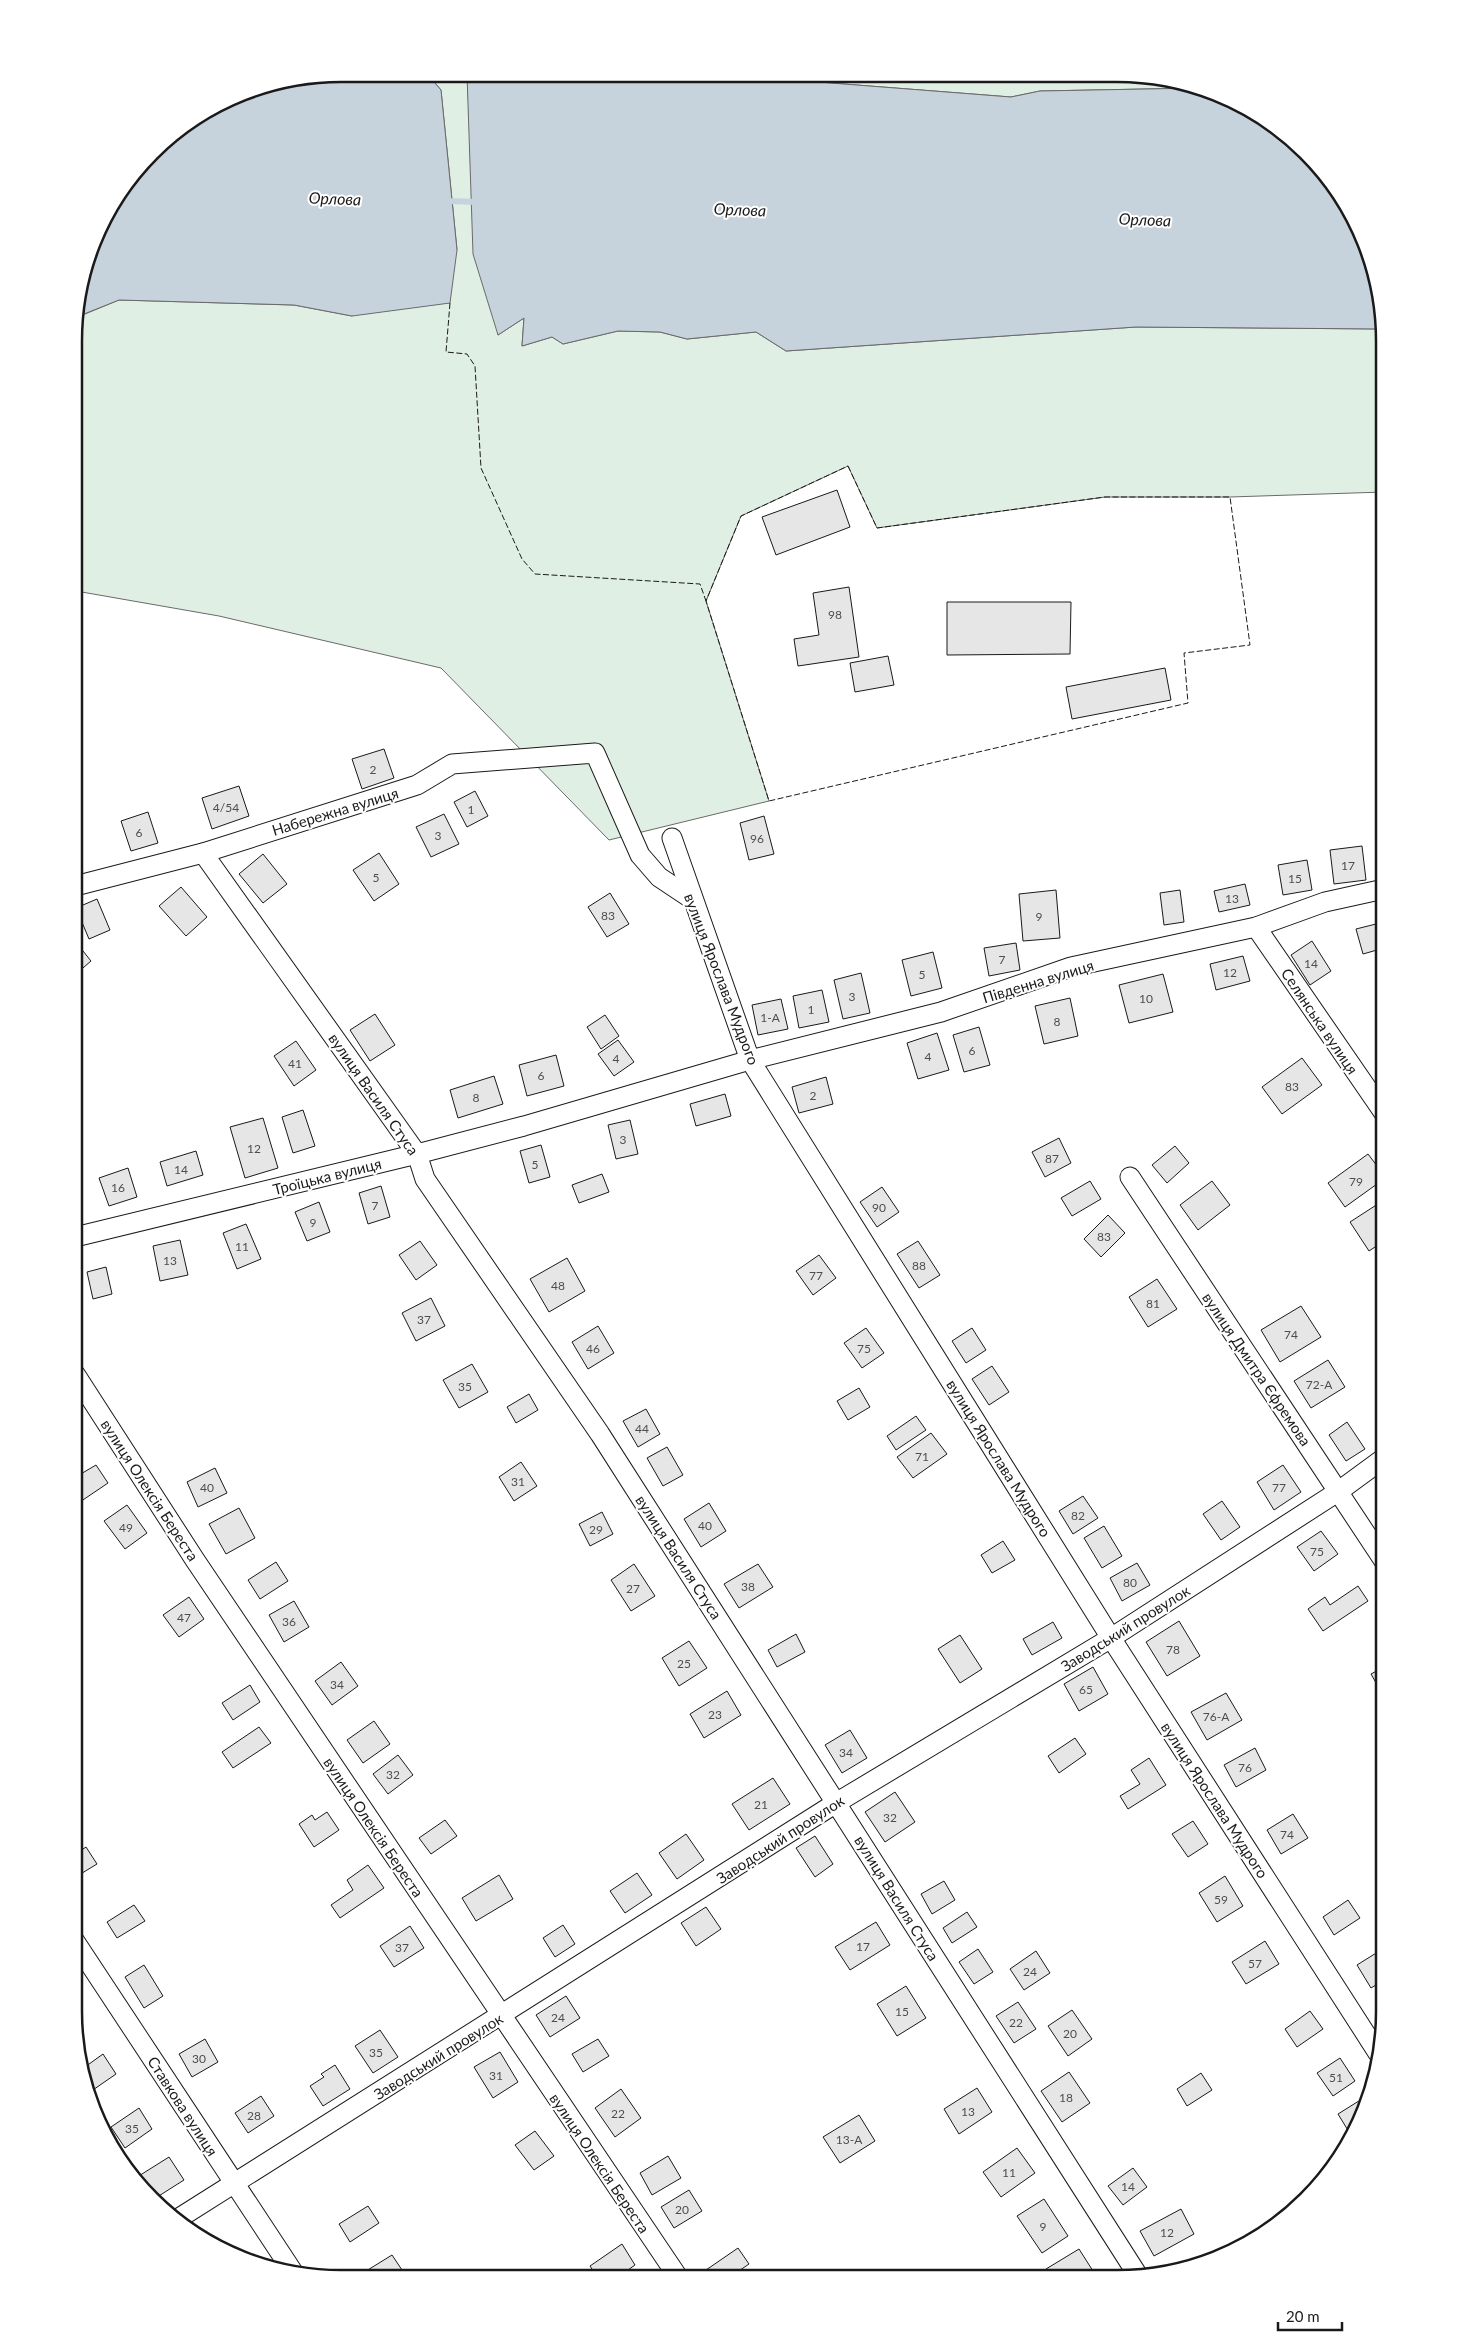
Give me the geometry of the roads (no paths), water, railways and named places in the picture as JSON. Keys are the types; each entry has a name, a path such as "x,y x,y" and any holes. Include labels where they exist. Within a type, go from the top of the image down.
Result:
{"street":[{"name":"Набережна вулиця","path":"82,884 203,853 417,785 452,764 596,752 640,855 659,877 692,899"},
{"name":"вулиця Ярослава Мудрого","path":"672,838 750,1060 1111,1638 1373,2045"},
{"name":"вулиця Василя Стуса","path":"203,853 418,1154 425,1179 600,1434 1134,2269"},
{"name":"Південна вулиця","path":"750,1060 941,1012 1071,968 1256,927 1325,902 1376,890"},
{"name":"Селянська вулиця","path":"1256,927 1376,1102"},
{"name":"Троїцька вулиця","path":"82,1235 418,1154 524,1126 750,1060"},
{"name":"вулиця Дмитра Єфремова","path":"1130,1177 1376,1549"},
{"name":"вулиця Олексія Береста","path":"82,1385 195,1560 501,2017 673,2270"},
{"name":"Заводський провулок","path":"183,2215 501,2017 836,1803 1111,1638 1338,1491 1376,1464"},
{"name":"Ставкова вулиця","path":"82,1952 288,2264"}],"water":[{"path":"341,82 434,82 441,90 457,250 450,303 352,316 294,305 119,300 84,314 91,274 102,242 117,212 136,184 158,158 197,126 242,102 291,87"},
{"path":"467,82 818,82 1011,97 1040,91 1173,88 1216,102 1261,126 1300,158 1322,184 1341,212 1362,258 1371,291 1375,329 1136,327 786,351 756,332 687,339 660,332 618,331 563,344 552,337 522,346 524,318 498,335 473,254"}],"waterway":[{"name":"Орлова","path":"445,201 480,202"}]}
